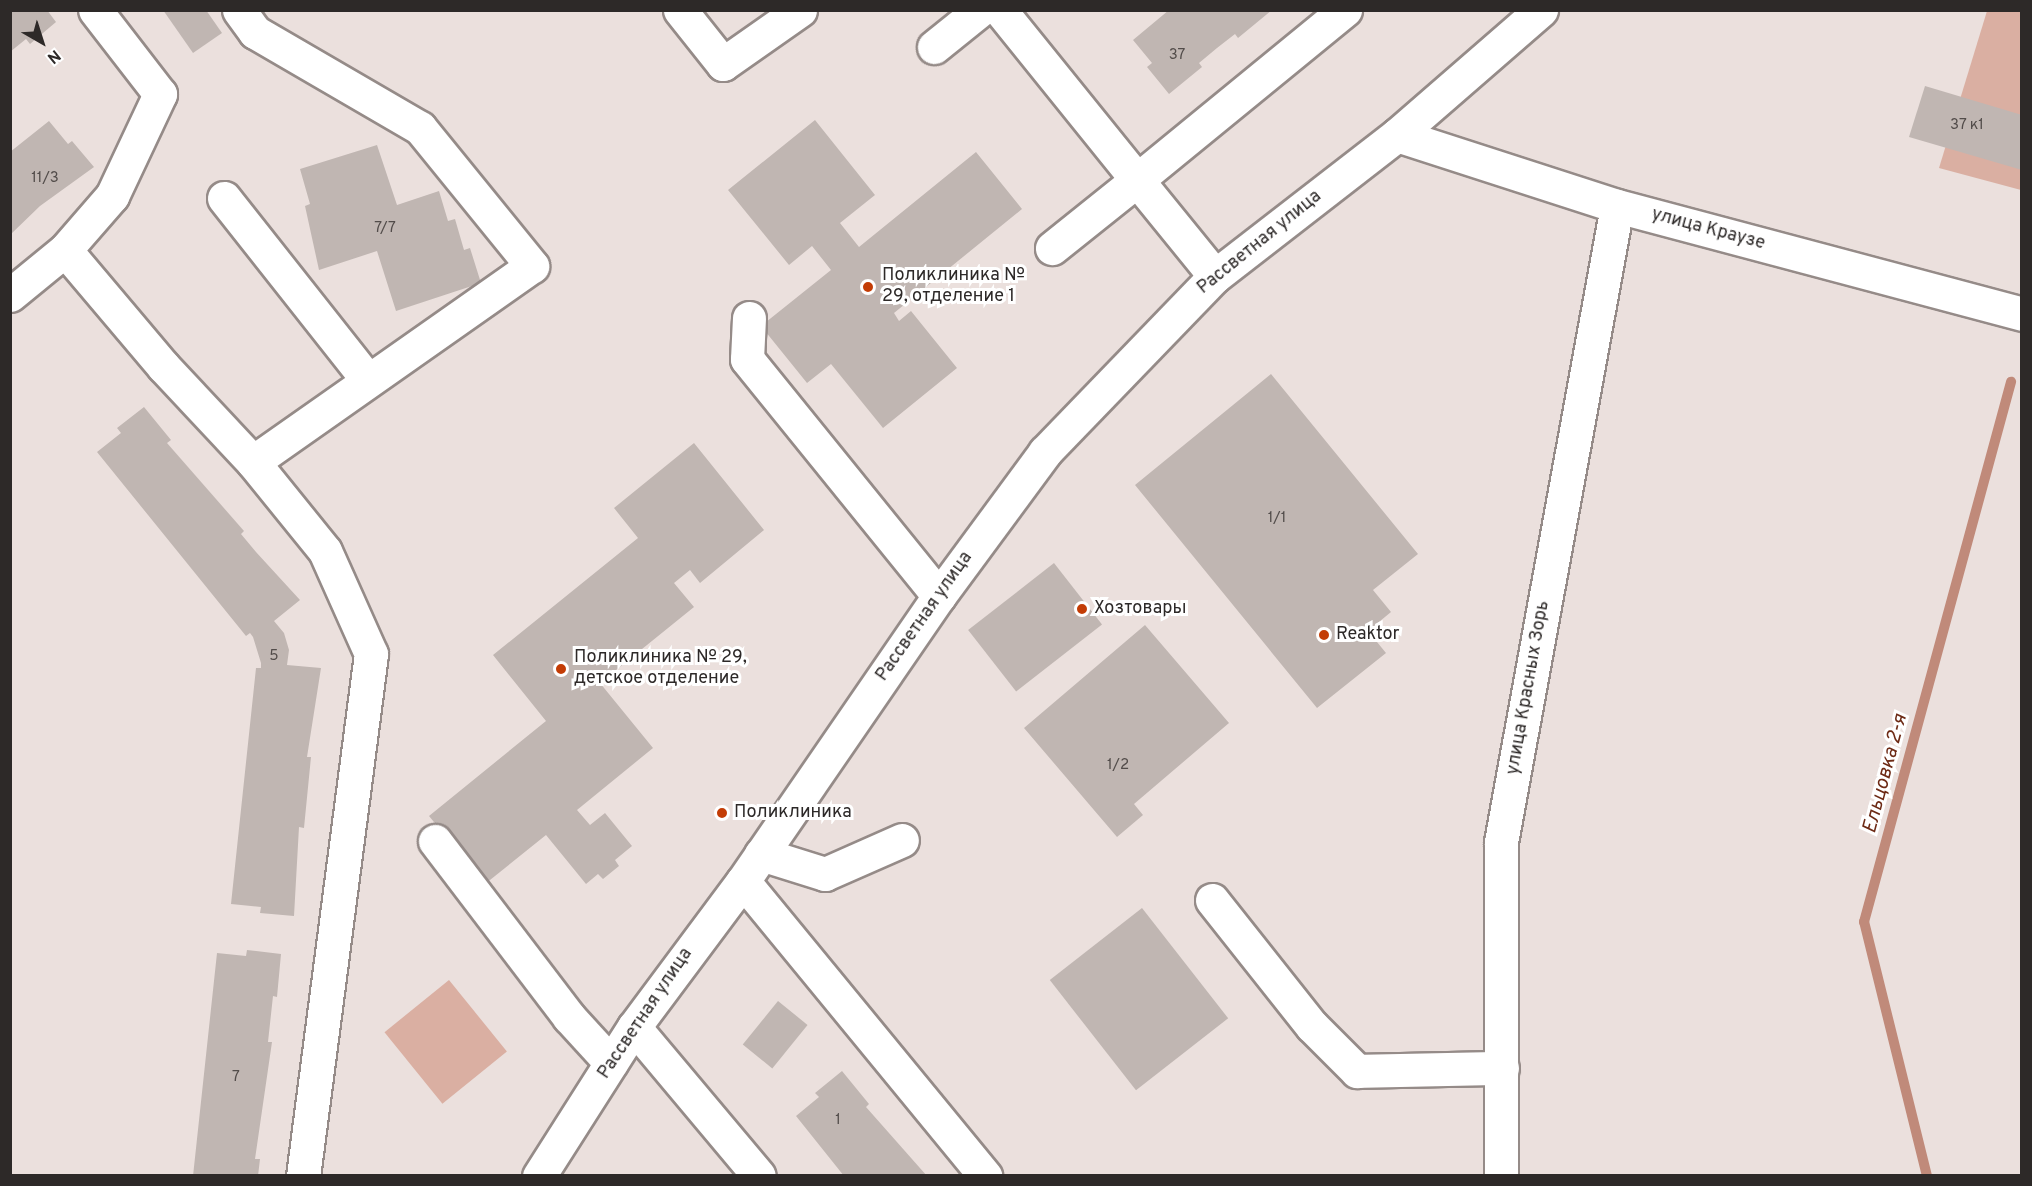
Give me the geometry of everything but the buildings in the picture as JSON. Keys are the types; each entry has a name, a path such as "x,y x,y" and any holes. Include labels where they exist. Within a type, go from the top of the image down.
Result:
{"main road":[{"path":"10,295 65,250 112,196 160,94 95,10"},
{"path":"239,10 255,32 420,128 532,266 253,462"},
{"path":"680,10 723,64 800,10"},
{"path":"934,47 980,10"},
{"path":"1000,10 1215,276"},
{"path":"1052,248 1346,10"},
{"name":"Рассветная улица","path":"539,1176 634,1027 743,881 939,596 1045,452 1215,276 1397,135 1541,10"},
{"name":"улица Краузе","path":"1397,135 1617,206 2022,314"},
{"path":"224,198 367,380"},
{"name":"улица Красных Зорь","path":"1501,1176 1501,842 1617,206"},
{"path":"65,250 164,367 253,462 325,550 371,654 303,1176"},
{"path":"748,318 747,359 939,596"},
{"path":"761,854 825,874 902,840"},
{"path":"435,841 569,1017 611,1063"},
{"path":"743,881 985,1176"},
{"path":"1212,900 1312,1026 1357,1071 1502,1068"},
{"path":"634,1027 759,1176"}],"shaded area":[{"path":"1987,11 2021,11 2021,190 1939,168"},
{"path":"449,980 507,1051 442,1104 384,1032"}],"waterway":[{"name":"Ельцовка 2-я","path":"1927,1176 1864,922 2011,382"}],"place":[{"name":"Поликлиника № 29, отделение 1","path":"868,287"},
{"name":"Хозтовары","path":"1082,609"},
{"name":"Reaktor","path":"1324,635"},
{"name":"Поликлиника № 29, детское отделение","path":"561,669"},
{"name":"Поликлиника","path":"722,813"}]}
